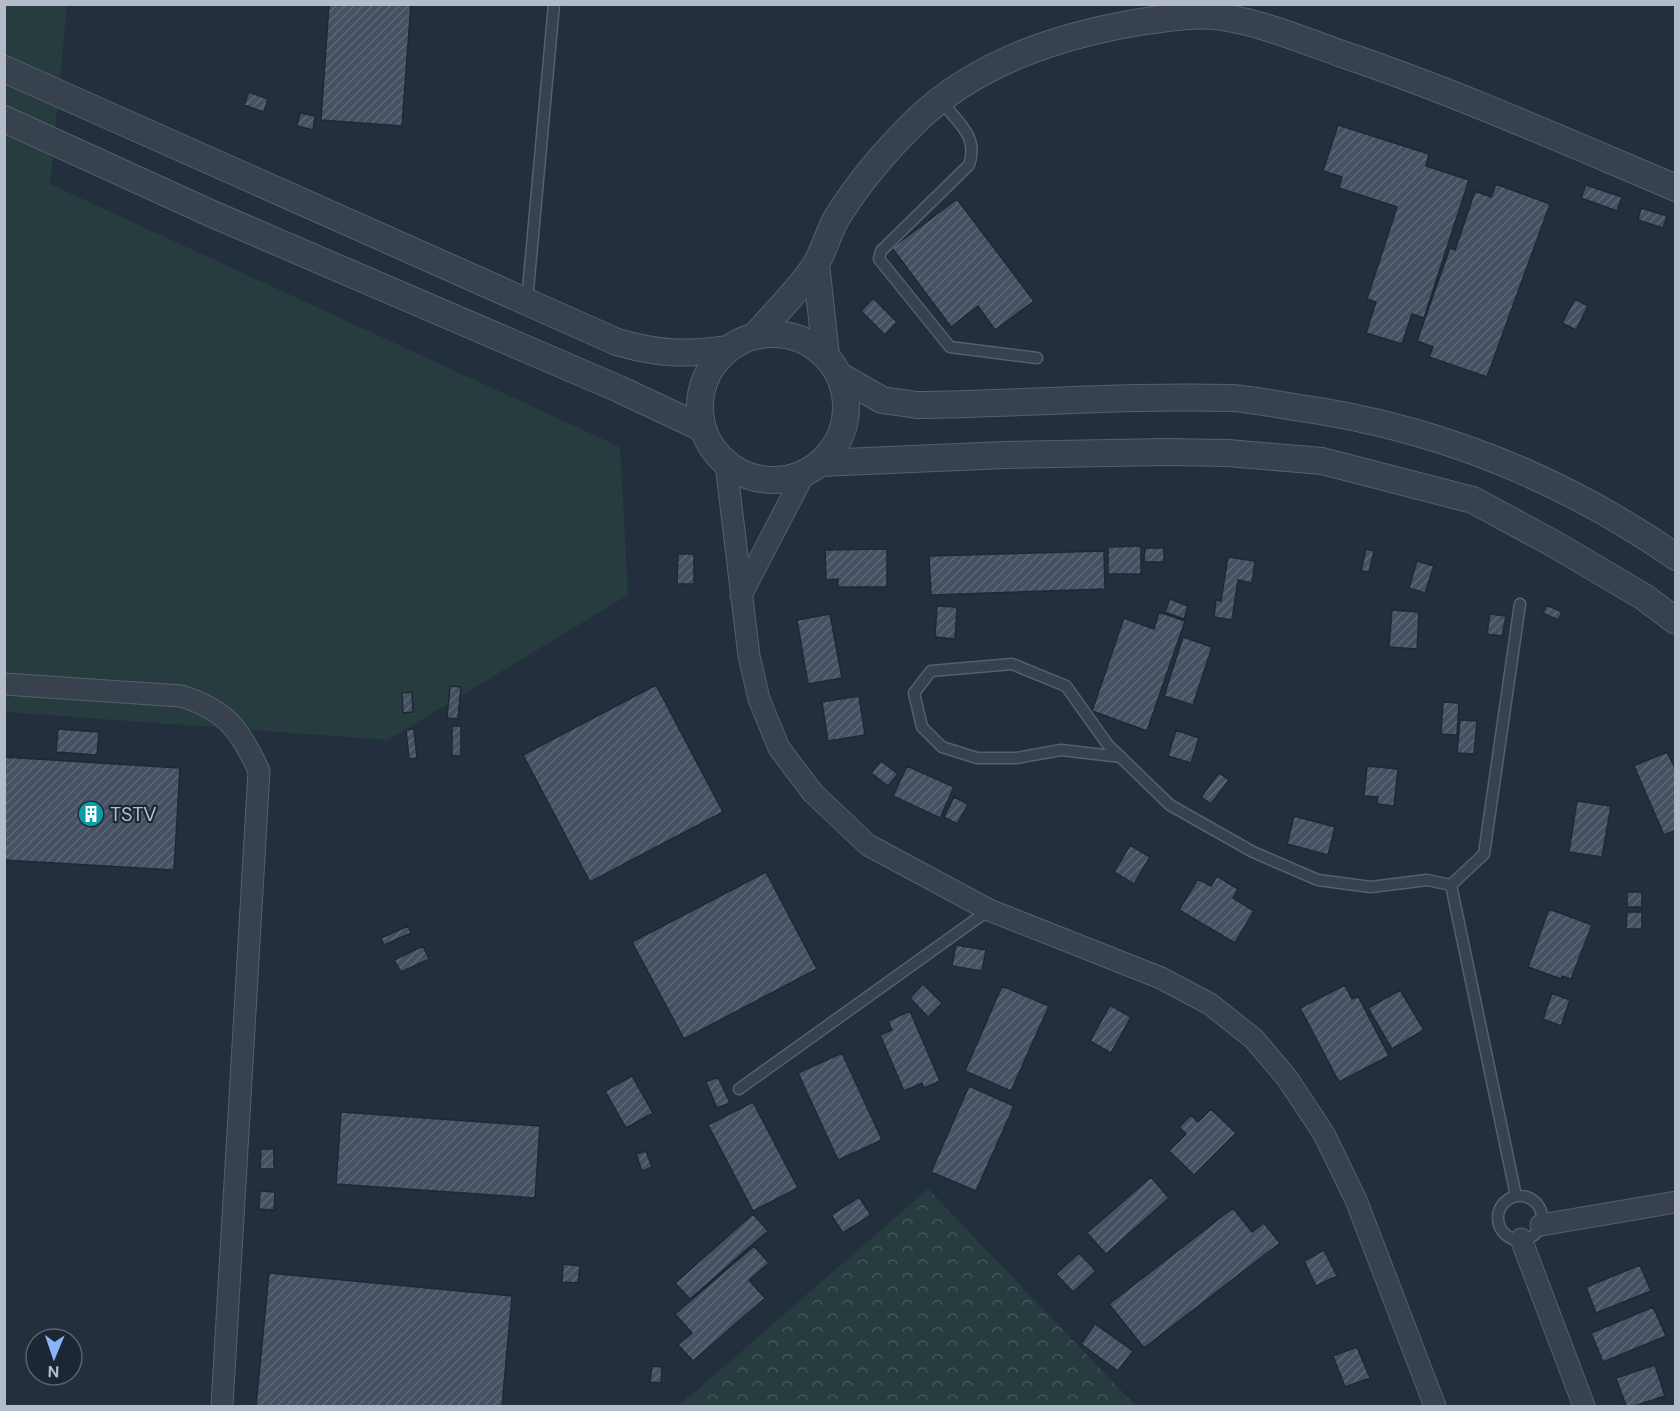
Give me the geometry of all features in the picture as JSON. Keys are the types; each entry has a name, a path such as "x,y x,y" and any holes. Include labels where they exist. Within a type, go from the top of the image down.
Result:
{"street":[{"path":"756,335 816,264 837,217 865,179 891,146 921,116 940,101 1000,63 1058,40 1114,26 1172,17 1221,17 1276,31 1380,67 1529,125 1676,188"},
{"path":"4,69 617,342 651,352 686,354 727,349 756,335 781,333 806,340 826,355 840,376 847,400 845,423 836,445 812,468 741,595"},
{"path":"4,119 210,213 619,389 702,428"},
{"path":"816,264 826,355"},
{"path":"727,349 712,365 702,384 699,406 702,428 711,448 726,464 745,475 765,480 785,479 812,468 1005,454 1228,453 1322,461 1473,500 1547,539 1644,597 1676,621"},
{"path":"840,376 882,400 917,405 1233,398 1332,412 1425,434 1494,457 1560,487 1676,556"},
{"path":"726,464 748,657 759,699 779,748 813,793 868,845 989,910 1161,978 1210,1004 1254,1039 1287,1078 1324,1134 1356,1200 1435,1407"},
{"path":"4,684 181,696 205,703 238,730 259,771 222,1407"},
{"path":"1541,1225 1676,1202"},
{"path":"1521,1239 1584,1407"}],"lane":[{"path":"527,301 554,4"},
{"path":"940,101 972,141 974,153 969,165 881,251 879,259 950,347 1037,358"},
{"path":"1451,885 1484,854 1520,604"},
{"path":"1121,758 1061,750 1016,758 977,758 942,747 922,727 914,693 932,671 1012,664 1066,687 1108,745 1170,805 1253,852 1318,880 1371,887 1427,880 1451,885"},
{"path":"1451,885 1516,1196"},
{"path":"739,1089 989,910"},
{"path":"1516,1196 1531,1199 1537,1203 1541,1210 1541,1225 1532,1237 1521,1239 1509,1237 1503,1232 1498,1218 1503,1204 1516,1196"}],"green space":[{"path":"4,5 67,5 50,184 620,447 628,595 388,740 5,712"},
{"path":"928,1189 1136,1406 679,1406"}],"building":[{"path":"329,4 411,4 402,126 321,120"},
{"path":"249,92 268,99 264,112 244,105"},
{"path":"300,113 315,116 313,130 297,126"},
{"path":"1338,125 1429,154 1426,166 1469,180 1424,318 1412,314 1402,344 1366,333 1376,302 1367,299 1397,207 1339,188 1342,177 1323,171"},
{"path":"1496,184 1550,204 1487,377 1429,357 1433,347 1417,341 1450,248 1455,250 1475,191 1491,197"},
{"path":"1586,185 1622,197 1617,211 1581,198"},
{"path":"957,199 1034,301 995,330 978,306 951,327 892,248"},
{"path":"1641,208 1667,216 1663,228 1638,220"},
{"path":"873,298 897,322 885,335 861,311"},
{"path":"1575,299 1588,306 1576,330 1562,323"},
{"path":"1141,546 1141,574 1108,574 1108,547"},
{"path":"1145,548 1164,548 1164,562 1144,562"},
{"path":"887,549 887,587 838,587 838,579 826,580 825,550"},
{"path":"1366,549 1374,551 1369,572 1361,571"},
{"path":"1104,551 1105,589 931,595 929,556"},
{"path":"678,554 694,554 694,584 677,584"},
{"path":"1228,557 1255,561 1252,583 1238,580 1232,620 1214,617 1216,600 1221,601"},
{"path":"1417,561 1434,566 1425,593 1409,588"},
{"path":"1170,599 1188,606 1184,619 1165,612"},
{"path":"1547,605 1562,612 1558,620 1543,613"},
{"path":"937,606 957,607 955,639 935,637"},
{"path":"1392,610 1419,612 1417,649 1389,647"},
{"path":"1159,612 1185,621 1147,731 1092,711 1124,618 1154,629"},
{"path":"830,614 842,678 808,684 797,620"},
{"path":"1490,614 1506,616 1502,636 1487,634"},
{"path":"1183,637 1212,647 1193,705 1164,696"},
{"path":"656,685 723,812 590,882 523,755"},
{"path":"450,686 461,687 458,719 447,718"},
{"path":"412,692 413,712 403,713 402,693"},
{"path":"859,696 865,735 828,741 822,702"},
{"path":"1443,702 1459,703 1457,735 1441,734"},
{"path":"1460,720 1477,721 1474,754 1457,753"},
{"path":"452,726 461,726 461,756 452,756"},
{"path":"58,729 99,732 97,755 56,752"},
{"path":"414,729 417,758 409,759 406,730"},
{"path":"1176,730 1199,738 1191,763 1168,756"},
{"path":"1667,752 1676,770 1676,830 1664,835 1634,766"},
{"name":"TSTV","path":"4,757 180,768 174,870 4,860"},
{"path":"881,761 898,774 888,786 871,773"},
{"path":"907,766 954,787 940,818 893,796"},
{"path":"1367,766 1398,769 1394,806 1377,804 1378,797 1364,796"},
{"path":"1219,773 1229,780 1211,804 1201,797"},
{"path":"954,797 968,804 957,824 944,817"},
{"path":"1577,801 1611,806 1602,857 1569,852"},
{"path":"1294,816 1335,827 1328,855 1287,844"},
{"path":"1130,845 1150,857 1134,884 1114,872"},
{"path":"766,872 817,969 684,1039 632,942"},
{"path":"1217,876 1238,889 1233,898 1254,911 1235,943 1179,910 1198,879 1211,886"},
{"path":"1627,892 1642,892 1642,907 1627,907"},
{"path":"1549,909 1592,925 1571,979 1562,976 1561,979 1528,967"},
{"path":"1627,912 1642,912 1642,929 1626,929"},
{"path":"408,926 411,933 384,945 381,938"},
{"path":"956,945 986,950 982,971 952,966"},
{"path":"423,946 429,959 401,972 394,960"},
{"path":"923,984 942,1003 928,1017 910,998"},
{"path":"1345,985 1352,999 1358,996 1389,1056 1339,1082 1300,1008"},
{"path":"1002,986 1049,1006 1011,1091 965,1071"},
{"path":"1400,990 1424,1030 1392,1049 1368,1008"},
{"path":"1552,993 1570,1000 1561,1026 1543,1019"},
{"path":"1110,1005 1131,1017 1111,1053 1090,1041"},
{"path":"910,1011 940,1081 924,1088 922,1083 904,1091 880,1035 892,1030 888,1021"},
{"path":"842,1053 882,1140 838,1160 798,1073"},
{"path":"632,1076 653,1113 626,1128 605,1091"},
{"path":"718,1077 730,1103 717,1108 706,1082"},
{"path":"969,1086 1014,1106 976,1191 931,1172"},
{"path":"753,1102 798,1188 753,1211 708,1125"},
{"path":"1211,1109 1236,1133 1194,1175 1169,1151 1186,1134 1179,1127 1191,1115 1198,1122"},
{"path":"341,1112 540,1126 535,1198 336,1184"},
{"path":"261,1149 274,1149 274,1169 260,1169"},
{"path":"646,1151 652,1167 642,1171 636,1154"},
{"path":"1151,1177 1169,1198 1106,1254 1087,1233"},
{"path":"260,1191 275,1192 274,1210 259,1209"},
{"path":"859,1197 871,1215 843,1233 831,1215"},
{"path":"1233,1208 1252,1232 1264,1223 1280,1243 1144,1348 1109,1304"},
{"path":"753,1214 768,1231 690,1299 675,1283"},
{"path":"754,1246 769,1263 749,1280 765,1298 693,1361 678,1345 692,1333 675,1314"},
{"path":"1324,1250 1337,1276 1316,1286 1304,1261"},
{"path":"1079,1253 1096,1271 1073,1292 1056,1274"},
{"path":"563,1264 580,1266 578,1283 562,1282"},
{"path":"1640,1265 1651,1291 1596,1313 1586,1287"},
{"path":"269,1273 512,1296 502,1406 256,1406"},
{"path":"1653,1307 1666,1336 1603,1362 1591,1333"},
{"path":"1095,1324 1133,1351 1118,1371 1081,1344"},
{"path":"1357,1347 1370,1378 1345,1387 1333,1356"},
{"path":"1655,1365 1665,1396 1634,1406 1626,1406 1616,1378"},
{"path":"652,1366 662,1367 661,1383 650,1382"}],"place":[{"name":"TSTV","path":"91,814"}]}
